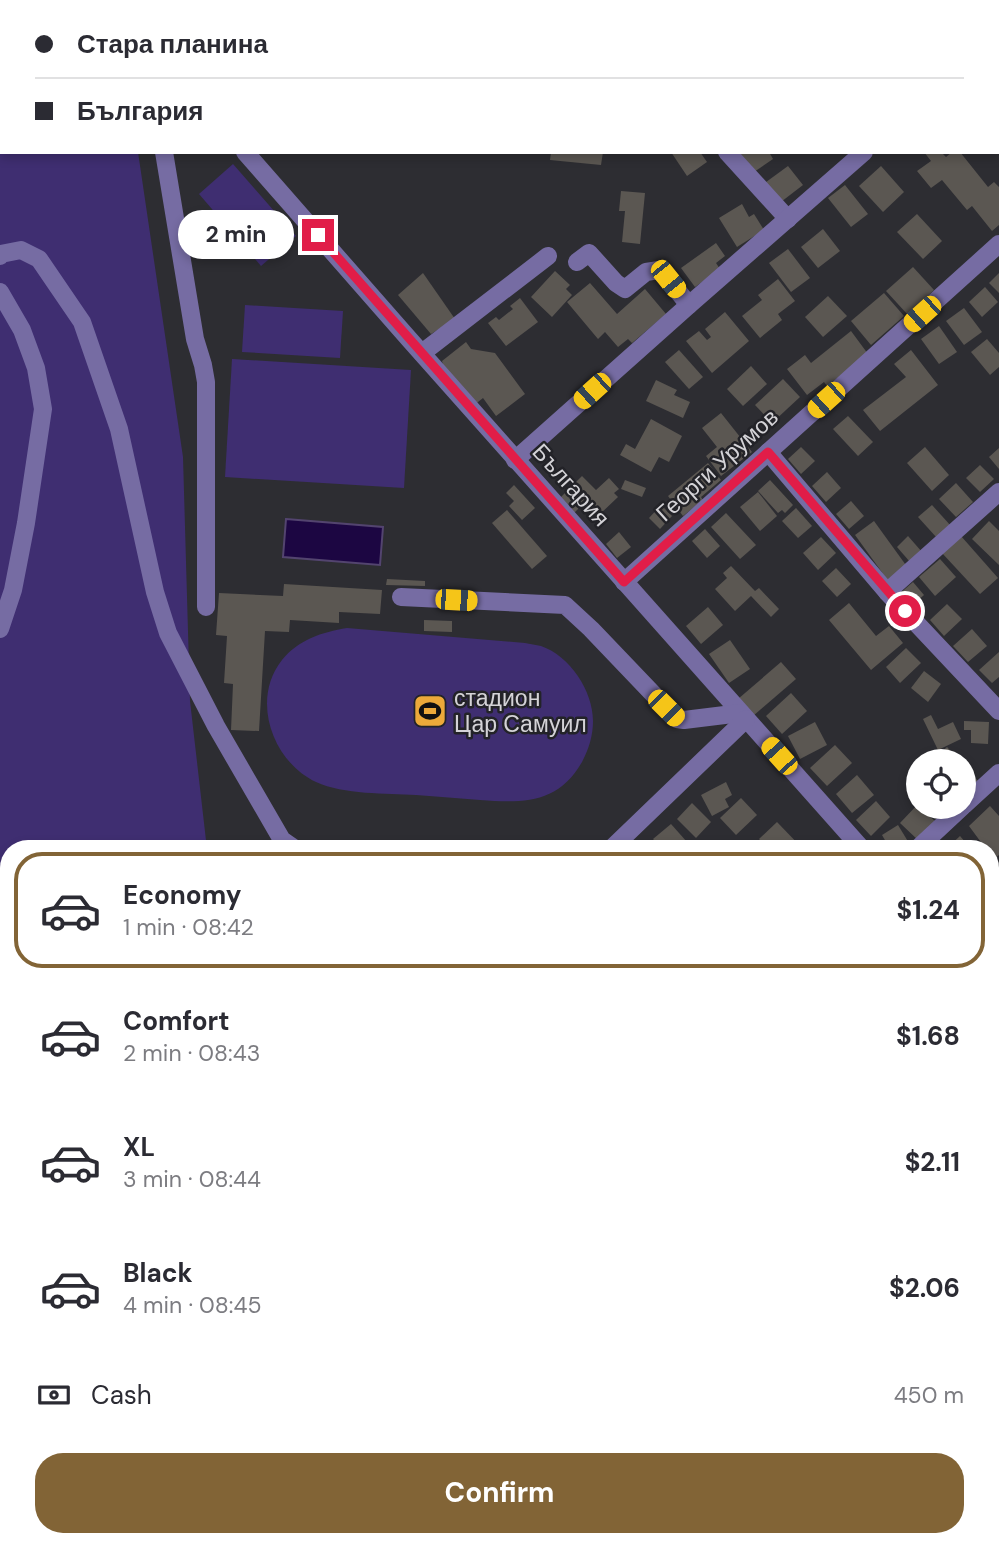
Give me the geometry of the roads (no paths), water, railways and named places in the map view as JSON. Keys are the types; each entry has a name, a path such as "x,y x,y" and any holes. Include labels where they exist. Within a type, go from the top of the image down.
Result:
{"street":[{"path":"164,154 195,339 206,382 206,607"},
{"name":"България","path":"247,154 854,840"},
{"path":"729,154 788,219"},
{"path":"515,460 862,154"},
{"name":"Георги Урумов","path":"624,582 999,244"},
{"path":"0,256 21,250 38,259 82,322 119,429 155,592 168,633 216,726 282,840"},
{"path":"577,262 589,253 625,289 646,272 659,270 689,305"},
{"path":"422,353 548,256"},
{"path":"0,292 22,330 36,368 43,409 13,590 0,629"},
{"path":"768,452 887,592 999,711"},
{"path":"887,592 999,492"},
{"path":"401,597 565,605 677,719 744,716"},
{"path":"620,840 744,716"},
{"path":"976,794 999,773"},
{"path":"927,840 949,819"}],"place":[{"name":"стадион Цар Самуил","path":"430,711"}]}
